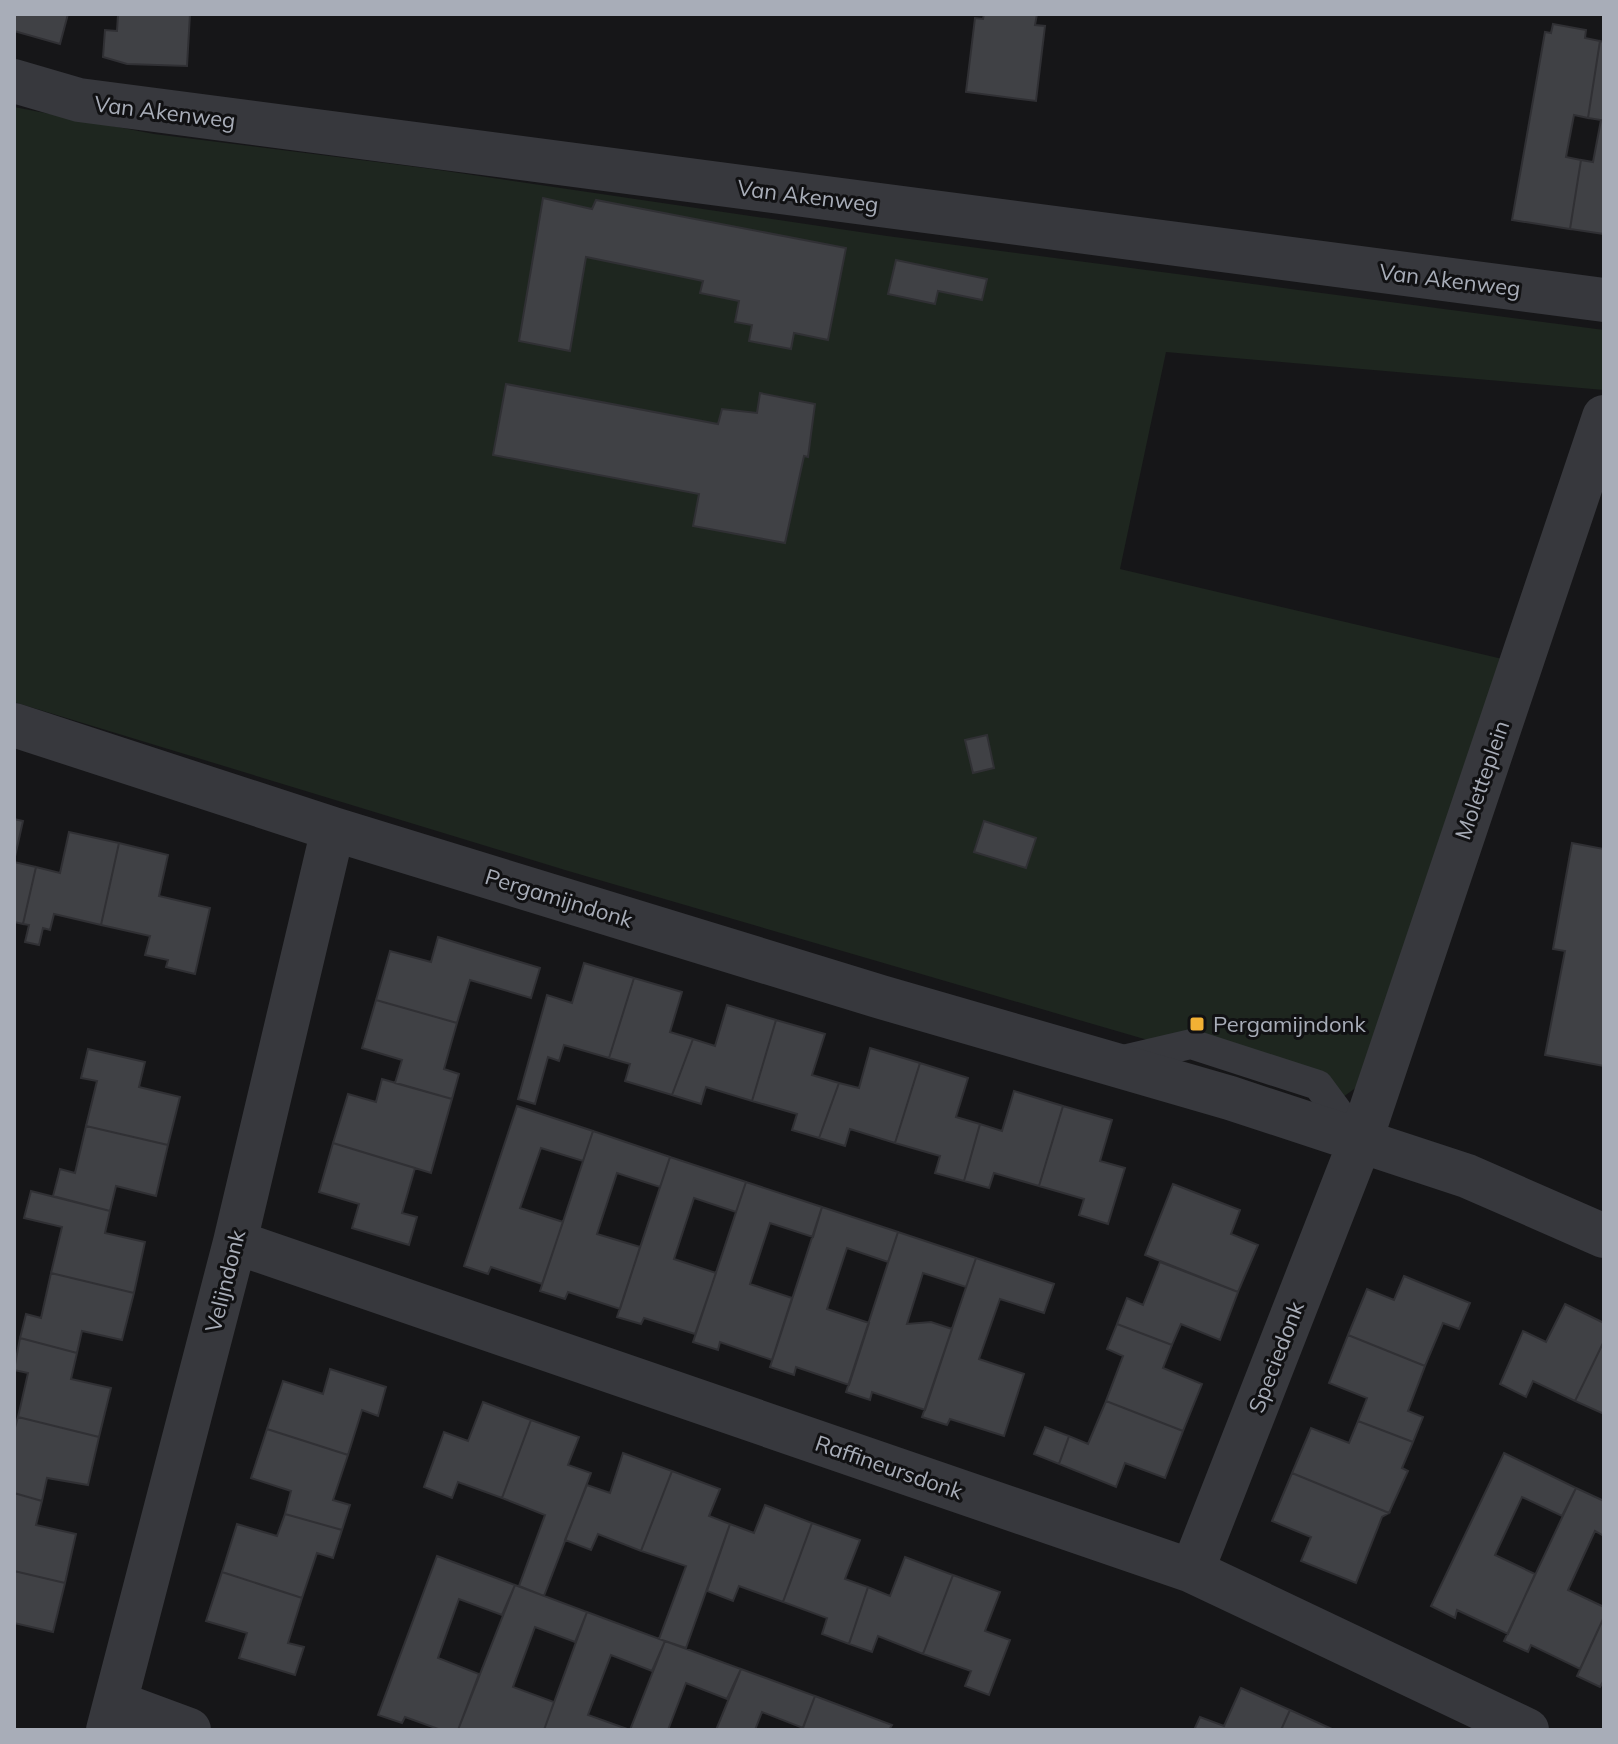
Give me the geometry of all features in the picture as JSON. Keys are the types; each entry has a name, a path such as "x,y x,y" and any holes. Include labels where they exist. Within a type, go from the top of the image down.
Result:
{"street":[{"name":"Van Akenweg","path":"14,81 79,100 1604,300"},
{"name":"Moletteplein","path":"1360,1142 1604,417"},
{"name":"Pergamijndonk","path":"14,725 333,829 881,997 1112,1062 1467,1176 1604,1236"},
{"name":"Velijndonk","path":"112,1717 235,1242 333,829"},
{"name":"Speciedonk","path":"1192,1571 1360,1142"},
{"name":"Raffineursdonk","path":"235,1242 1192,1571 1527,1730"},
{"path":"112,1717 189,1730"}],"shaded area":[{"path":"14,107 154,134 432,169 887,236 1604,330 1604,390 1166,352 1120,569 1511,661 1368,1079 1343,1097 565,870 14,702"}],"building":[{"path":"14,14 68,14 60,44 14,31"},
{"path":"190,14 187,66 127,64 103,57 105,30 117,31 118,15"},
{"path":"984,14 1037,14 1035,25 1045,26 1036,101 966,92 975,18 983,19"},
{"path":"1553,24 1586,30 1585,38 1600,41 1588,118 1574,115 1566,157 1581,160 1570,229 1512,220 1545,32 1551,33"},
{"path":"1600,41 1604,42 1604,234 1570,229 1581,160 1593,162 1601,120 1588,118"},
{"path":"543,198 592,209 596,200 846,248 828,340 794,333 791,349 749,341 752,325 735,322 739,301 700,293 703,281 586,257 570,351 519,341"},
{"path":"896,260 987,279 982,300 938,291 935,304 888,294"},
{"path":"506,384 718,424 722,409 757,413 760,393 815,404 808,457 804,456 785,543 693,526 699,494 493,455"},
{"path":"987,735 994,768 973,773 965,740"},
{"path":"14,819 23,821 14,861"},
{"path":"984,821 1036,838 1026,868 974,852"},
{"path":"69,832 119,843 101,925 54,914 50,930 43,928 39,945 25,942 29,925 23,924 36,867 60,873"},
{"path":"119,843 168,855 159,896 210,908 195,974 166,967 168,960 145,955 150,936 101,925"},
{"path":"1572,843 1604,849 1604,1066 1545,1055 1565,951 1553,949"},
{"path":"14,862 36,867 23,924 14,922"},
{"path":"438,937 540,968 531,998 470,980 457,1023 376,1000 390,951 431,962"},
{"path":"584,963 634,978 609,1058 564,1045 559,1061 548,1057 535,1104 518,1099 547,995 572,1003"},
{"path":"634,978 682,992 670,1032 693,1039 672,1095 625,1081 630,1064 609,1058"},
{"path":"376,1000 457,1023 444,1069 459,1074 452,1099 395,1083 402,1060 362,1048"},
{"path":"727,1005 776,1020 752,1101 706,1087 701,1104 672,1095 693,1039 715,1046"},
{"path":"776,1020 825,1034 812,1075 839,1083 819,1138 792,1130 797,1114 752,1101"},
{"path":"870,1048 920,1063 895,1143 850,1129 845,1146 819,1138 839,1083 859,1088"},
{"path":"88,1049 145,1062 139,1087 180,1097 168,1145 86,1126 97,1081 81,1078"},
{"path":"920,1063 968,1078 956,1117 980,1124 964,1181 935,1173 940,1156 895,1143"},
{"path":"382,1079 452,1099 431,1173 333,1143 348,1094 376,1102"},
{"path":"1014,1091 1063,1106 1039,1186 994,1173 989,1188 964,1181 980,1124 1002,1131"},
{"path":"517,1106 593,1131 583,1161 541,1148 520,1208 563,1222 542,1284 491,1267 488,1274 464,1266"},
{"path":"1063,1106 1112,1120 1100,1161 1125,1168 1108,1224 1079,1215 1084,1199 1039,1186"},
{"path":"86,1126 168,1145 156,1196 116,1186 110,1211 53,1196 60,1169 75,1173"},
{"path":"593,1131 670,1157 660,1187 617,1173 597,1234 640,1247 620,1309 568,1292 565,1299 540,1291"},
{"path":"333,1143 415,1168 402,1213 417,1217 409,1245 352,1228 359,1204 319,1192"},
{"path":"670,1157 746,1182 736,1212 694,1198 674,1259 716,1273 695,1334 644,1318 641,1324 617,1317"},
{"path":"746,1182 822,1207 813,1237 770,1223 750,1284 792,1298 772,1360 720,1342 718,1350 693,1342"},
{"path":"1173,1184 1240,1210 1231,1234 1258,1245 1238,1292 1145,1255"},
{"path":"31,1191 110,1211 105,1233 145,1242 134,1293 51,1273 62,1227 24,1218"},
{"path":"822,1207 898,1232 888,1262 847,1248 827,1309 869,1323 849,1385 796,1367 794,1375 770,1367"},
{"path":"898,1232 976,1258 966,1287 923,1273 907,1324 931,1322 952,1329 925,1410 872,1392 870,1400 846,1392"},
{"path":"976,1258 1054,1284 1044,1313 1000,1299 979,1359 1024,1374 1004,1436 950,1419 947,1425 922,1417"},
{"path":"1160,1262 1238,1292 1220,1340 1181,1324 1172,1345 1117,1324 1127,1298 1143,1305"},
{"path":"51,1273 134,1293 122,1340 82,1331 77,1353 20,1338 26,1314 41,1318"},
{"path":"1404,1276 1470,1303 1459,1329 1443,1323 1425,1366 1348,1335 1367,1289 1394,1300"},
{"path":"1565,1304 1604,1323 1604,1341 1575,1401 1533,1381 1526,1397 1500,1384 1523,1331 1546,1342"},
{"path":"1117,1324 1172,1345 1163,1368 1202,1384 1183,1431 1106,1401 1123,1356 1107,1349"},
{"path":"1348,1335 1425,1366 1408,1411 1423,1417 1413,1442 1358,1421 1367,1398 1329,1383"},
{"path":"20,1338 77,1353 71,1379 111,1388 99,1437 18,1417 28,1373 14,1370"},
{"path":"1604,1341 1604,1414 1575,1401"},
{"path":"330,1369 386,1387 378,1416 362,1410 348,1455 267,1429 283,1381 323,1394"},
{"path":"1106,1401 1183,1431 1165,1478 1125,1463 1116,1487 1059,1464 1069,1436 1088,1444"},
{"path":"483,1402 531,1420 502,1498 458,1482 452,1498 424,1487 444,1432 468,1441"},
{"path":"18,1417 99,1437 88,1485 47,1478 42,1501 14,1493 14,1431"},
{"path":"531,1420 579,1437 568,1465 591,1473 544,1596 519,1586 545,1515 502,1498"},
{"path":"1358,1421 1413,1442 1402,1468 1408,1471 1389,1513 1292,1473 1311,1428 1349,1443"},
{"path":"1045,1427 1069,1436 1059,1464 1034,1454"},
{"path":"267,1429 348,1455 333,1500 350,1505 342,1530 285,1514 291,1491 251,1478"},
{"path":"623,1453 672,1471 641,1551 598,1534 591,1550 565,1540 587,1485 610,1493"},
{"path":"1504,1453 1576,1488 1562,1516 1522,1497 1495,1555 1535,1574 1508,1634 1457,1610 1455,1618 1431,1606"},
{"path":"672,1471 720,1489 709,1516 730,1524 686,1648 659,1639 686,1566 641,1551"},
{"path":"1292,1473 1389,1513 1382,1517 1356,1583 1301,1561 1311,1537 1272,1521"},
{"path":"1576,1488 1604,1501 1604,1536 1595,1531 1568,1590 1604,1607 1604,1617 1580,1669 1531,1645 1528,1652 1504,1641"},
{"path":"14,1493 42,1501 36,1525 76,1534 65,1583 14,1571"},
{"path":"765,1505 812,1523 783,1602 739,1586 733,1601 707,1591 730,1524 754,1533"},
{"path":"285,1514 342,1530 333,1558 317,1553 302,1598 222,1572 237,1524 277,1536"},
{"path":"812,1523 860,1540 845,1579 868,1587 849,1644 822,1634 827,1618 783,1602"},
{"path":"437,1556 515,1585 502,1615 459,1599 438,1658 479,1674 458,1730 441,1730 405,1717 402,1723 378,1715"},
{"path":"905,1557 953,1575 923,1654 878,1636 872,1652 849,1644 868,1587 890,1596"},
{"path":"14,1571 65,1583 53,1632 14,1623"},
{"path":"222,1572 302,1598 288,1643 304,1647 295,1675 239,1658 247,1633 206,1621"},
{"path":"953,1575 1000,1592 985,1631 1010,1640 989,1695 965,1686 971,1671 923,1654"},
{"path":"515,1585 587,1612 575,1642 535,1627 513,1687 554,1702 544,1730 458,1730"},
{"path":"587,1612 665,1641 652,1671 611,1655 588,1715 630,1730 544,1730"},
{"path":"1604,1617 1604,1680 1600,1687 1577,1676"},
{"path":"665,1641 741,1669 727,1699 686,1683 668,1730 630,1730"},
{"path":"741,1669 815,1696 803,1728 762,1712 755,1730 716,1730"},
{"path":"1241,1688 1290,1710 1281,1730 1194,1730 1200,1717 1224,1726"},
{"path":"815,1696 892,1725 889,1730 802,1730"},
{"path":"1290,1710 1334,1730 1281,1730"}],"place":[{"name":"Pergamijndonk","path":"1197,1024"}]}
